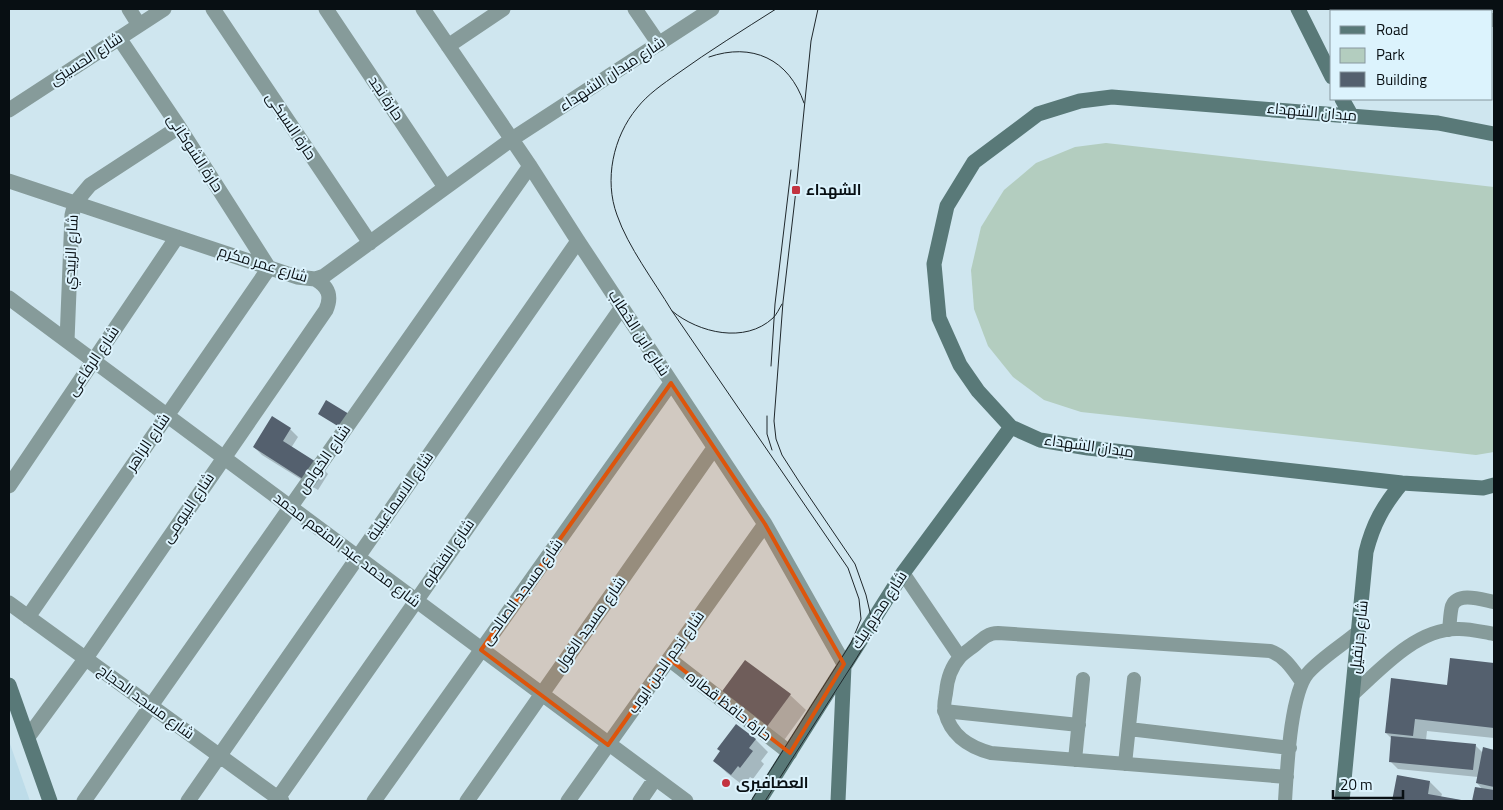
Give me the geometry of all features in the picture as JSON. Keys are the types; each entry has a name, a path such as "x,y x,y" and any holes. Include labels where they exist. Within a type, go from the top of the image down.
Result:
{"main road":[{"path":"1298,9 1330,73"},
{"name":"ميدان الشهداء","path":"1490,488 1402,483 1088,448 1040,440 1011,427 978,391 960,365 939,318 934,264 948,206 974,162 1038,114 1080,101 1112,97 1438,123 1492,132"},
{"path":"1343,100 1351,115"},
{"name":"شارع محرم بيك","path":"759,801 903,573 1011,427"},
{"name":"شارع جرنفيل","path":"1342,801 1366,552 1371,532 1388,499 1402,483"},
{"path":"838,801 844,664"},
{"path":"9,685 50,801"}],"street":[{"path":"129,9 139,25"},
{"name":"شارع الحسينى","path":"9,110 164,9"},
{"name":"حارة السبكى","path":"213,9 370,243"},
{"name":"حارة نجد","path":"326,9 445,188"},
{"name":"شارع ابن الخطاب","path":"423,9 530,166 765,524 844,664"},
{"path":"448,46 502,9"},
{"path":"635,9 659,44"},
{"name":"شارع ميدان الشهداء","path":"512,139 712,9"},
{"name":"حارة الشوكانى","path":"119,38 179,127 269,268"},
{"name":"شارع الزبيدي","path":"67,341 72,214 75,203 90,185 179,127"},
{"name":"شارع عمر مكرم","path":"9,181 269,268 306,279 315,279 324,276 512,139"},
{"name":"شارع الخواص","path":"92,798 152,706 530,166"},
{"name":"شارع الرفاعى","path":"9,486 177,237"},
{"name":"شارع الاسماعيلية","path":"188,801 578,241"},
{"name":"شارع الزاهر","path":"28,617 269,268"},
{"name":"شارع البيومى","path":"28,737 86,658 326,310 330,300 329,293 321,282 315,279"},
{"name":"شارع محمد عبد المنعم محمد","path":"9,298 686,801"},
{"name":"شارع القنطره","path":"279,800 415,601 622,307"},
{"name":"شارع مسجد الصالحى","path":"374,801 671,383"},
{"name":"شارع مسجد الغول","path":"467,801 714,448"},
{"name":"شارع نجم الدين ايوب","path":"568,801 765,524"},
{"name":"شارع مسجد الحجاج","path":"9,603 279,800"},
{"name":"حارة حافظ قطاره","path":"668,659 790,753"},
{"path":"640,801 655,779"}],"lane":[{"path":"903,573 960,657"},
{"path":"1449,630 1452,605 1456,600 1463,597 1494,602"},
{"path":"1353,694 1402,650 1428,635 1455,629 1494,634"},
{"path":"1285,801 1296,699 1302,682 1309,672 1359,631"},
{"path":"1287,778 991,753 974,748 960,738 950,726 944,710 946,689 950,673 960,657 992,633 1270,652 1284,658 1302,682"},
{"path":"1075,760 1083,679"},
{"path":"1125,764 1134,679"},
{"path":"944,710 1079,725"},
{"path":"1129,729 1290,748"}],"highlighted area":[{"path":"671,383 765,524 844,664 790,753 669,659 608,745 481,650"}],"shaded area":[{"path":"9,741 30,801 9,801"}],"green space":[{"path":"1106,143 1494,187 1494,452 1476,455 1081,412 1044,400 1013,377 988,346 974,309 971,270 981,227 1004,190 1036,163 1075,147"}],"building":[{"path":"326,400 349,414 341,428 318,414"},
{"path":"272,416 291,428 283,441 321,465 309,483 253,447"},
{"path":"1450,658 1494,663 1494,728 1415,719 1413,736 1385,733 1391,678 1447,685"},
{"path":"745,660 791,694 766,728 720,694"},
{"path":"736,724 756,739 749,748 753,751 740,768 738,766 731,775 713,761 720,751 717,749"},
{"path":"1391,736 1476,744 1473,770 1389,762"},
{"path":"1483,747 1494,750 1494,787 1476,783"},
{"path":"1397,775 1430,781 1428,794 1467,801 1392,801"},
{"path":"1475,787 1494,790 1494,801 1472,801"}],"tram line":[{"path":"776,9 689,65 641,103 629,119 617,145 611,173 611,188 617,215 628,239 672,311 683,319 708,330 736,333 762,326 773,318 782,304"},
{"path":"765,801 864,646 872,621 866,595 855,564 782,455 776,439 774,421 783,302 811,41 818,9"},
{"path":"709,57 740,52 754,53 767,58 779,65 789,75 804,103"},
{"path":"771,366 775,304 791,170"},
{"path":"672,311 848,568 859,599 861,619 851,643 751,801"},
{"path":"767,416 767,434 772,450"}],"place":[{"name":"الشهداء","path":"796,190"},
{"name":"العصافيرى","path":"726,783"}]}
